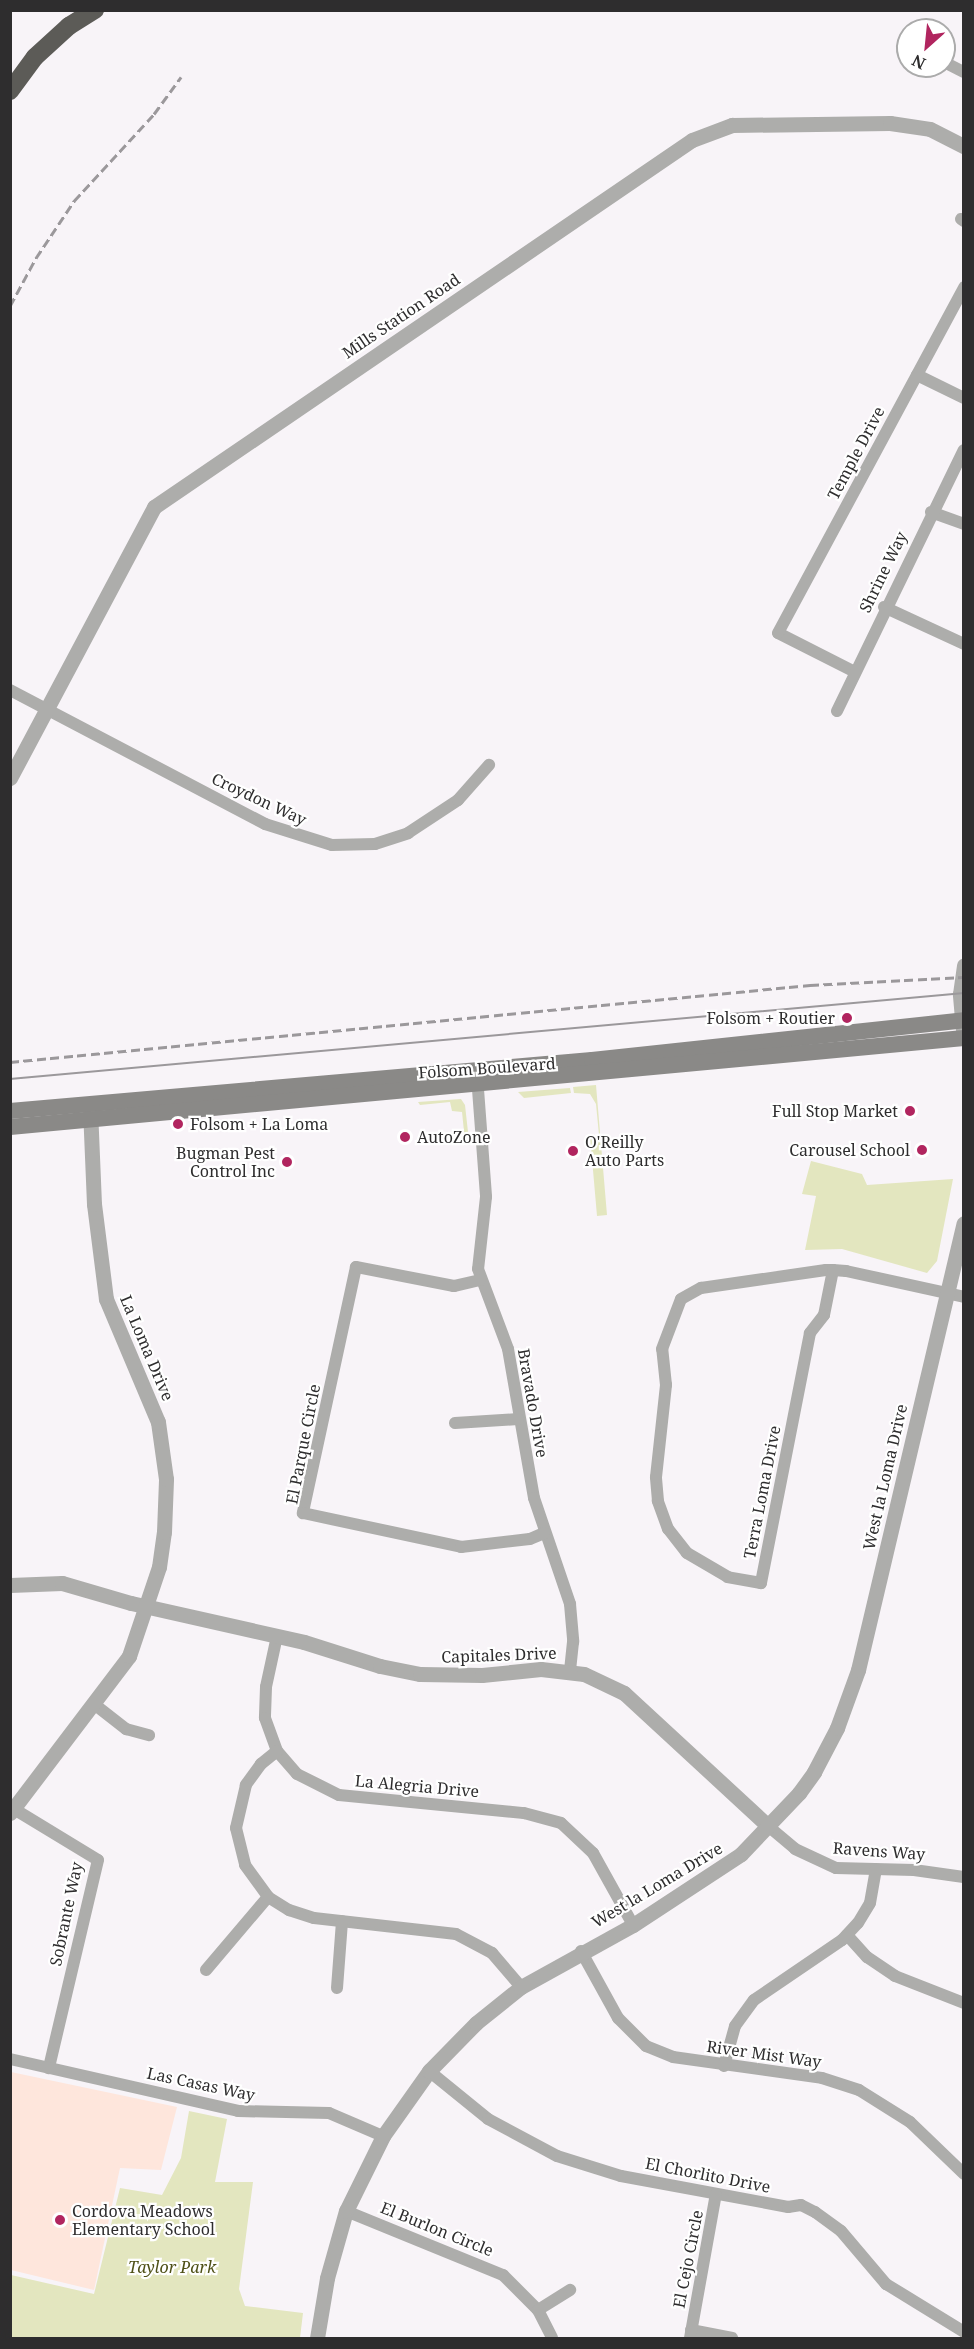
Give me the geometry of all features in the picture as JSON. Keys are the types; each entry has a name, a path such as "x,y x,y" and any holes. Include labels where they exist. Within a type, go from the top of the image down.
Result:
{"highway":[{"path":"10,91 35,57 69,27 95,10"}],"main road":[{"name":"Folsom Boulevard","path":"477,1077 802,1035 963,1024"},
{"path":"739,1061 746,1050 785,1044 802,1035"},
{"name":"Folsom Boulevard","path":"10,1127 90,1112 477,1077 739,1061 963,1038"},
{"name":"Folsom Boulevard","path":"10,1111 90,1112"}],"street":[{"name":"Mills Station Road","path":"10,778 154,507 692,140 732,125 890,123 930,129 963,146"},
{"name":"Temple Drive","path":"855,672 778,633 917,375 959,306 963,287"},
{"path":"917,375 963,398"},
{"name":"Shrine Way","path":"837,711 885,607 963,450"},
{"path":"931,512 963,524"},
{"path":"885,607 963,644"},
{"name":"Croydon Way","path":"10,690 265,824 332,845 375,844 408,833 458,800 489,765"},
{"path":"963,964 963,1024"},
{"name":"Bravado Drive","path":"477,1077 486,1197 478,1253 480,1280 508,1349 518,1419 544,1533 570,1604 573,1642 570,1671"},
{"name":"La Loma Drive","path":"12,1811 129,1656 159,1567 164,1532 164,1451 149,1395 106,1299 94,1204 90,1112"},
{"name":"West la Loma Drive","path":"317,2338 327,2278 346,2211 383,2136 429,2071 476,2023 521,1987 581,1951 633,1924 721,1870 768,1826 813,1772 851,1693 963,1223"},
{"name":"El Parque Circle","path":"480,1280 454,1286 356,1267 303,1513 461,1547 530,1539 544,1533"},
{"name":"Terra Loma Drive","path":"833,1270 824,1315 810,1333 761,1583 728,1578 696,1561 683,1549 668,1529 658,1501 656,1477 666,1385 662,1349 677,1305 700,1288 833,1270 963,1297"},
{"path":"455,1423 518,1419"},
{"name":"Capitales Drive","path":"10,1586 62,1582 146,1606 277,1636 420,1674 570,1671 596,1678 624,1694 768,1826"},
{"name":"La Alegria Drive","path":"277,1636 264,1706 268,1735 277,1751 309,1783 339,1795 524,1812 561,1823 593,1852 633,1924"},
{"path":"94,1704 126,1729 148,1735"},
{"path":"277,1751 254,1771 246,1785 236,1828 245,1865 268,1897 302,1915 440,1930 470,1939 502,1962 521,1987"},
{"name":"Sobrante Way","path":"12,1811 98,1860 49,2068"},
{"name":"Ravens Way","path":"768,1826 795,1849 836,1868 963,1877"},
{"path":"724,2066 735,2026 754,2000 848,1935 870,1903 876,1870"},
{"path":"206,1970 268,1897"},
{"path":"337,1988 342,1921"},
{"path":"848,1935 867,1958 895,1976 963,2003"},
{"name":"River Mist Way","path":"581,1951 618,2018 636,2038 661,2054 724,2066 822,2078 859,2090 910,2122 963,2174"},
{"name":"Las Casas Way","path":"10,2059 238,2111 329,2113 383,2136"},
{"name":"El Chorlito Drive","path":"429,2071 488,2119 557,2156 621,2176 788,2207 801,2205 841,2231 886,2284 963,2331"},
{"name":"El Cejo Circle","path":"716,2194 690,2334 732,2338"},
{"name":"El Burlon Circle","path":"346,2211 486,2265 515,2284 538,2310 552,2338"},
{"path":"538,2310 570,2290"}],"shaded area":[{"name":"Cordova Meadows Elementary School","path":"11,2072 177,2107 161,2170 120,2168 94,2290 11,2270"}],"green space":[{"path":"596,1085 607,1215 597,1216 590,1136 599,1135 596,1104 590,1094 574,1093 573,1087"},
{"path":"570,1088 571,1093 524,1098 518,1092"},
{"path":"461,1099 465,1105 469,1141 465,1141 462,1112 452,1111 450,1102 420,1105 418,1102"},
{"path":"811,1161 862,1174 867,1185 953,1179 937,1261 927,1273 842,1249 805,1250 816,1196 802,1194"},
{"name":"Taylor Park","path":"189,2111 227,2119 215,2182 253,2182 239,2289 245,2306 303,2313 300,2338 11,2338 11,2275 94,2294 120,2188 162,2195 181,2158"}],"tram line":[{"path":"10,1079 964,993"}],"railway":[{"path":"10,306 36,258 74,201 154,114 181,77"},
{"path":"10,1062 810,985 964,977"}],"place":[{"name":"Folsom + Routier","path":"847,1018"},
{"name":"Full Stop Market","path":"910,1111"},
{"name":"Folsom + La Loma","path":"178,1124"},
{"name":"AutoZone","path":"405,1137"},
{"name":"Carousel School","path":"922,1150"},
{"name":"O'Reilly Auto Parts","path":"573,1151"},
{"name":"Bugman Pest Control Inc","path":"287,1162"},
{"name":"Cordova Meadows Elementary School","path":"60,2220"}]}
